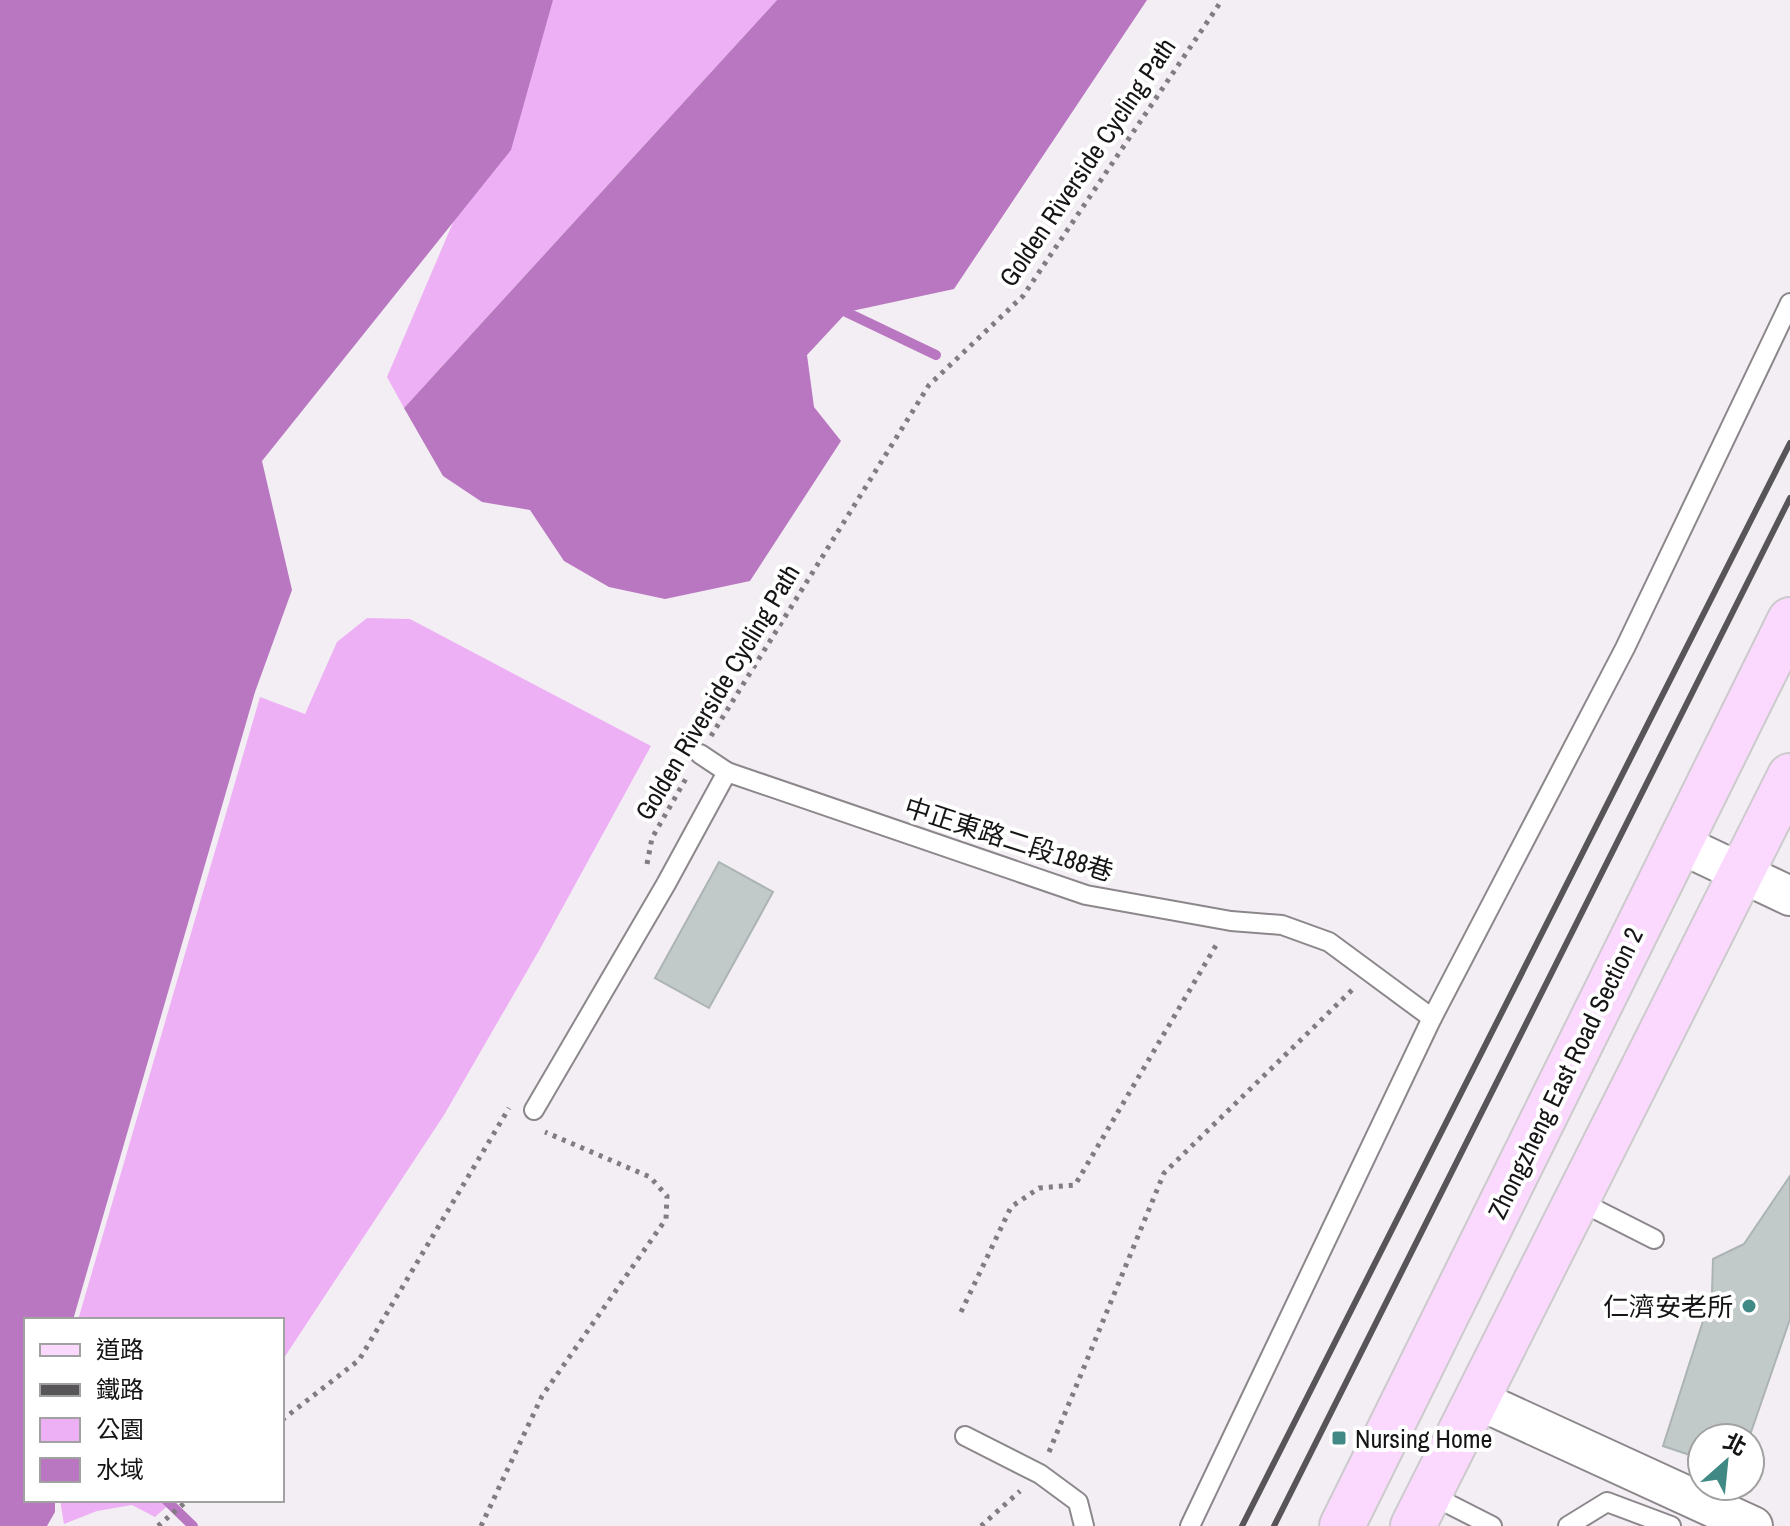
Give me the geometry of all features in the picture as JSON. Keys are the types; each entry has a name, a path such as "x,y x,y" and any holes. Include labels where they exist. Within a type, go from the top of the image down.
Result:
{"main road":[{"name":"Zhongzheng East Road Section 2","path":"1342,1526 1790,620"},
{"path":"1421,1510 1790,776"}],"street":[{"path":"1678,843 1790,896"},
{"path":"1476,1399 1740,1523"}],"lane":[{"path":"1190,1526 1432,1018 1625,648 1790,303"},
{"name":"中正東路二段188巷","path":"700,754 727,772 1086,895 1231,921 1282,925 1329,942 1432,1018"},
{"path":"534,1110 666,884 727,772"},
{"path":"1577,1200 1654,1239"},
{"path":"965,1436 1040,1474 1078,1502 1084,1526"},
{"path":"1568,1526 1607,1502 1671,1526"},
{"path":"1421,1510 1492,1526"}],"path":[{"name":"Golden Riverside Cycling Path","path":"647,867 652,838 700,754 929,385 1023,296 1222,0"},
{"path":"961,1312 1011,1207 1039,1188 1075,1185 1231,921"},
{"path":"981,1526 1040,1474 1164,1173 1371,972"},
{"path":"284,1418 359,1360 514,1100"},
{"path":"481,1526 542,1396 666,1219 667,1196 650,1177 542,1131 534,1110"},
{"path":"158,1526 186,1502"}],"green space":[{"path":"548,0 777,0 404,408 387,377"},
{"path":"367,618 410,619 651,746 541,947 444,1115 284,1358 284,1318 79,1318 260,697 305,714 337,642"},
{"path":"60,1502 172,1502 155,1517 132,1505 97,1511 64,1524"}],"water":[{"path":"0,0 553,0 511,150 262,461 292,590 255,692 74,1318 24,1318 24,1502 55,1502 55,1512 47,1526 0,1526"},
{"path":"777,0 1147,0 954,289 847,312 807,355 814,407 841,441 750,581 665,599 609,587 564,561 530,510 482,502 443,476 404,408"}],"building":[{"path":"719,862 773,892 709,1008 655,978"},
{"name":"仁濟安老所","path":"1790,1176 1790,1319 1755,1422 1686,1422 1686,1454 1663,1446 1712,1293 1713,1259 1744,1244"}],"waterway":[{"path":"846,312 936,355"},
{"path":"168,1502 193,1526"}],"railway":[{"path":"1242,1526 1790,443"},
{"path":"1274,1526 1790,498"}],"place":[{"name":"仁濟安老所","path":"1749,1306"},
{"name":"Nursing Home","path":"1339,1438"}]}
